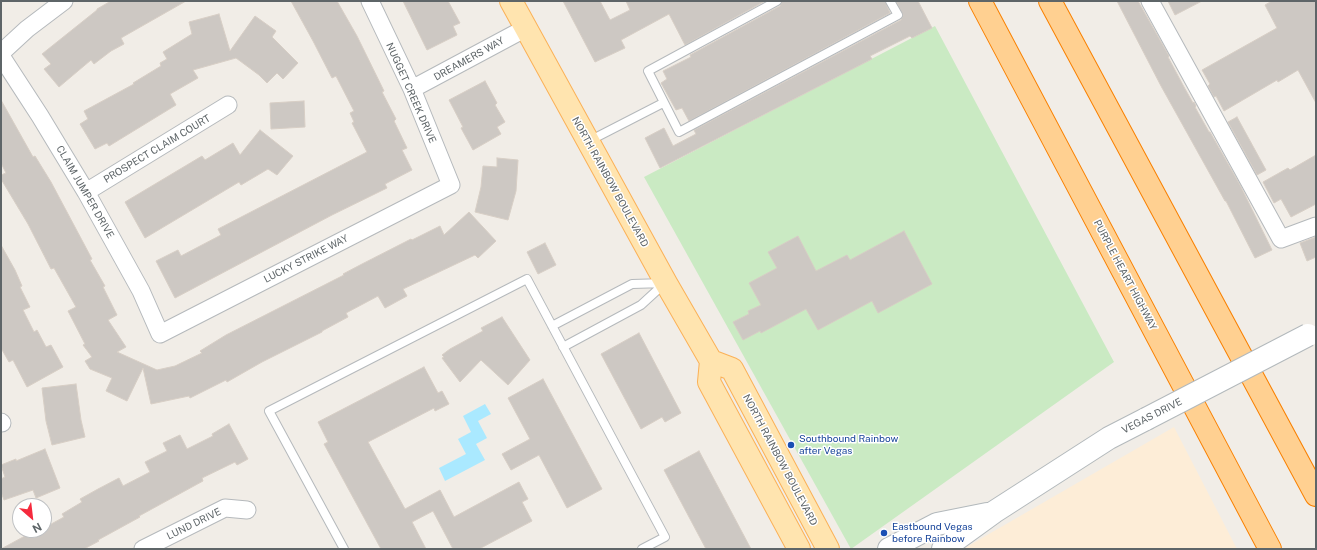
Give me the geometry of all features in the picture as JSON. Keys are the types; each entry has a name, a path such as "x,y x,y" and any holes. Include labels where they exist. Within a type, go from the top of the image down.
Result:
{"highway":[{"name":"PURPLE HEART HIGHWAY","path":"980,1 1270,549"},
{"path":"1050,1 1316,495"}],"main road":[{"name":"NORTH RAINBOW BOULEVARD","path":"511,1 666,283 711,361 732,369 828,549"},
{"name":"VEGAS DRIVE","path":"943,549 994,512 1109,438 1312,333"},
{"path":"711,361 709,382 799,549"},
{"name":"VEGAS DRIVE","path":"889,549 937,524 994,512"}],"street":[{"path":"1,53 27,29 64,1"},
{"name":"NUGGET CREEK DRIVE","path":"370,1 412,89 451,185"},
{"path":"1150,1 1281,239 1316,226"},
{"name":"DREAMERS WAY","path":"412,89 526,28"},
{"name":"CLAIM JUMPER DRIVE","path":"1,56 40,116 86,192 141,291 160,334"},
{"name":"PROSPECT CLAIM COURT","path":"86,192 228,105"},
{"name":"LUCKY STRIKE WAY","path":"160,334 451,185"},
{"name":"LUND DRIVE","path":"143,549 225,508 247,510"}],"lane":[{"path":"778,1 648,71 679,132 898,15 890,1"},
{"path":"588,142 663,103"},
{"path":"344,549 270,411 527,279 665,537 642,549"},
{"path":"552,326 632,284 666,283"},
{"path":"563,346 641,305 666,283"}],"green space":[{"path":"935,26 1114,362 851,549 644,177"}],"sand":[{"path":"1174,427 1237,549 963,549"}],"water":[{"path":"485,404 491,414 478,421 487,438 476,444 485,460 445,481 439,468 466,454 458,439 471,432 463,416"}],"building":[{"path":"111,1 186,1 121,38 124,44 111,51 94,64 91,60 59,87 44,69 51,64 42,54 97,9"},
{"path":"291,1 337,1 357,36 384,91 382,92 396,119 394,121 407,148 402,150 412,170 385,184 387,188 332,215 175,298 156,261 178,250 181,256 221,235 218,229 367,152 352,123 354,122 350,113 354,111 336,76 332,78"},
{"path":"403,1 448,1 460,23 453,26 457,35 427,50"},
{"path":"563,1 600,1 610,20 630,10 626,1 765,1 685,45 669,14 621,40 625,48 595,62"},
{"path":"782,1 885,1 890,13 689,121 682,108 676,110 661,83 667,79 663,71 691,57 690,55 780,6"},
{"path":"896,1 918,1 932,28 912,38 910,36 870,56 872,59 660,168 645,138 664,128 673,146 696,134 694,130 901,20 903,15"},
{"path":"1117,1 1138,1 1169,56 1168,57 1184,87 1193,103 1194,102 1195,107 1240,185 1272,250 1255,258 1226,201 1161,86"},
{"path":"1168,1 1202,1 1175,15"},
{"path":"1272,1 1316,1 1316,103 1298,70 1278,82 1277,80 1224,111 1216,96 1214,97 1208,86 1210,84 1202,70 1277,28 1265,5"},
{"path":"219,14 230,51 255,16 276,31 272,37 298,63 283,79 277,73 267,83 259,75 236,58 193,70 198,78 170,94 176,105 109,146 107,143 95,149 80,124 88,119 84,111 134,84 133,83 161,66 160,63 167,59 163,52 192,34 189,22"},
{"path":"485,81 497,103 495,105 505,122 497,127 501,134 473,150 461,128 463,127 449,100"},
{"path":"1,100 33,157 35,156 51,182 92,259 90,260 105,286 103,287 117,315 108,320 126,347 117,352 157,370 175,366 202,353 200,351 226,335 411,239 412,240 440,226 444,235 469,212 496,241 478,258 475,255 403,289 407,296 385,308 378,296 346,313 348,317 322,332 262,362 227,382 226,380 190,398 189,396 151,404 143,368 127,401 106,391 112,378 90,369 85,361 92,357 83,345 85,344 68,311 76,307 54,268 51,269 28,224 1,179 1,175 6,173 1,163"},
{"path":"304,101 305,127 271,129 270,103"},
{"path":"1237,117 1266,170 1257,175 1228,122"},
{"path":"260,130 293,156 277,175 268,169 241,185 239,182 145,238 125,202 202,156 205,160 233,143 240,155"},
{"path":"1316,155 1316,204 1291,217 1281,199 1274,203 1263,182 1288,168 1290,170"},
{"path":"497,158 518,160 516,191 508,220 475,212 481,187 483,166 497,167"},
{"path":"904,231 932,284 878,313 872,301 818,330 806,309 761,333 760,331 743,340 733,322 749,314 748,311 761,305 749,283 777,268 768,252 798,236 816,271 847,255 850,260"},
{"path":"1316,237 1316,257 1307,261 1300,243"},
{"path":"545,243 556,265 538,274 527,252"},
{"path":"1,245 15,270 22,286 20,287 30,307 23,310 34,332 37,330 46,347 51,345 63,367 27,387 13,360 9,362 1,348"},
{"path":"502,317 530,360 508,385 481,360 460,382 442,358 444,357 442,355 483,331 481,328"},
{"path":"639,333 681,413 665,422 662,417 641,429 601,354"},
{"path":"424,367 438,393 442,391 449,404 435,411 434,408 368,442 405,509 440,490 454,517 519,482 528,499 522,502 532,521 479,549 453,549 433,511 412,522 426,549 381,549 324,444 328,442 318,422"},
{"path":"543,379 602,489 567,508 539,455 511,470 502,454 530,439 508,398"},
{"path":"76,384 85,437 52,445 46,421 42,388"},
{"path":"229,424 248,459 237,465 235,462 202,478 203,481 139,516 140,517 84,549 1,549 21,538 52,538 52,524 64,517 62,514 82,502 80,499 119,478 123,486 150,472 145,462 167,451 163,443 180,435 187,449 213,436 212,434"},
{"path":"45,449 60,488 36,498 33,490 4,500 1,492 1,479 5,477 1,465 16,459 16,461"},
{"path":"699,451 751,549 706,549 664,470"}],"place":[{"name":"Southbound Rainbow after Vegas","path":"791,445"},
{"name":"Eastbound Vegas before Rainbow","path":"884,533"}]}
